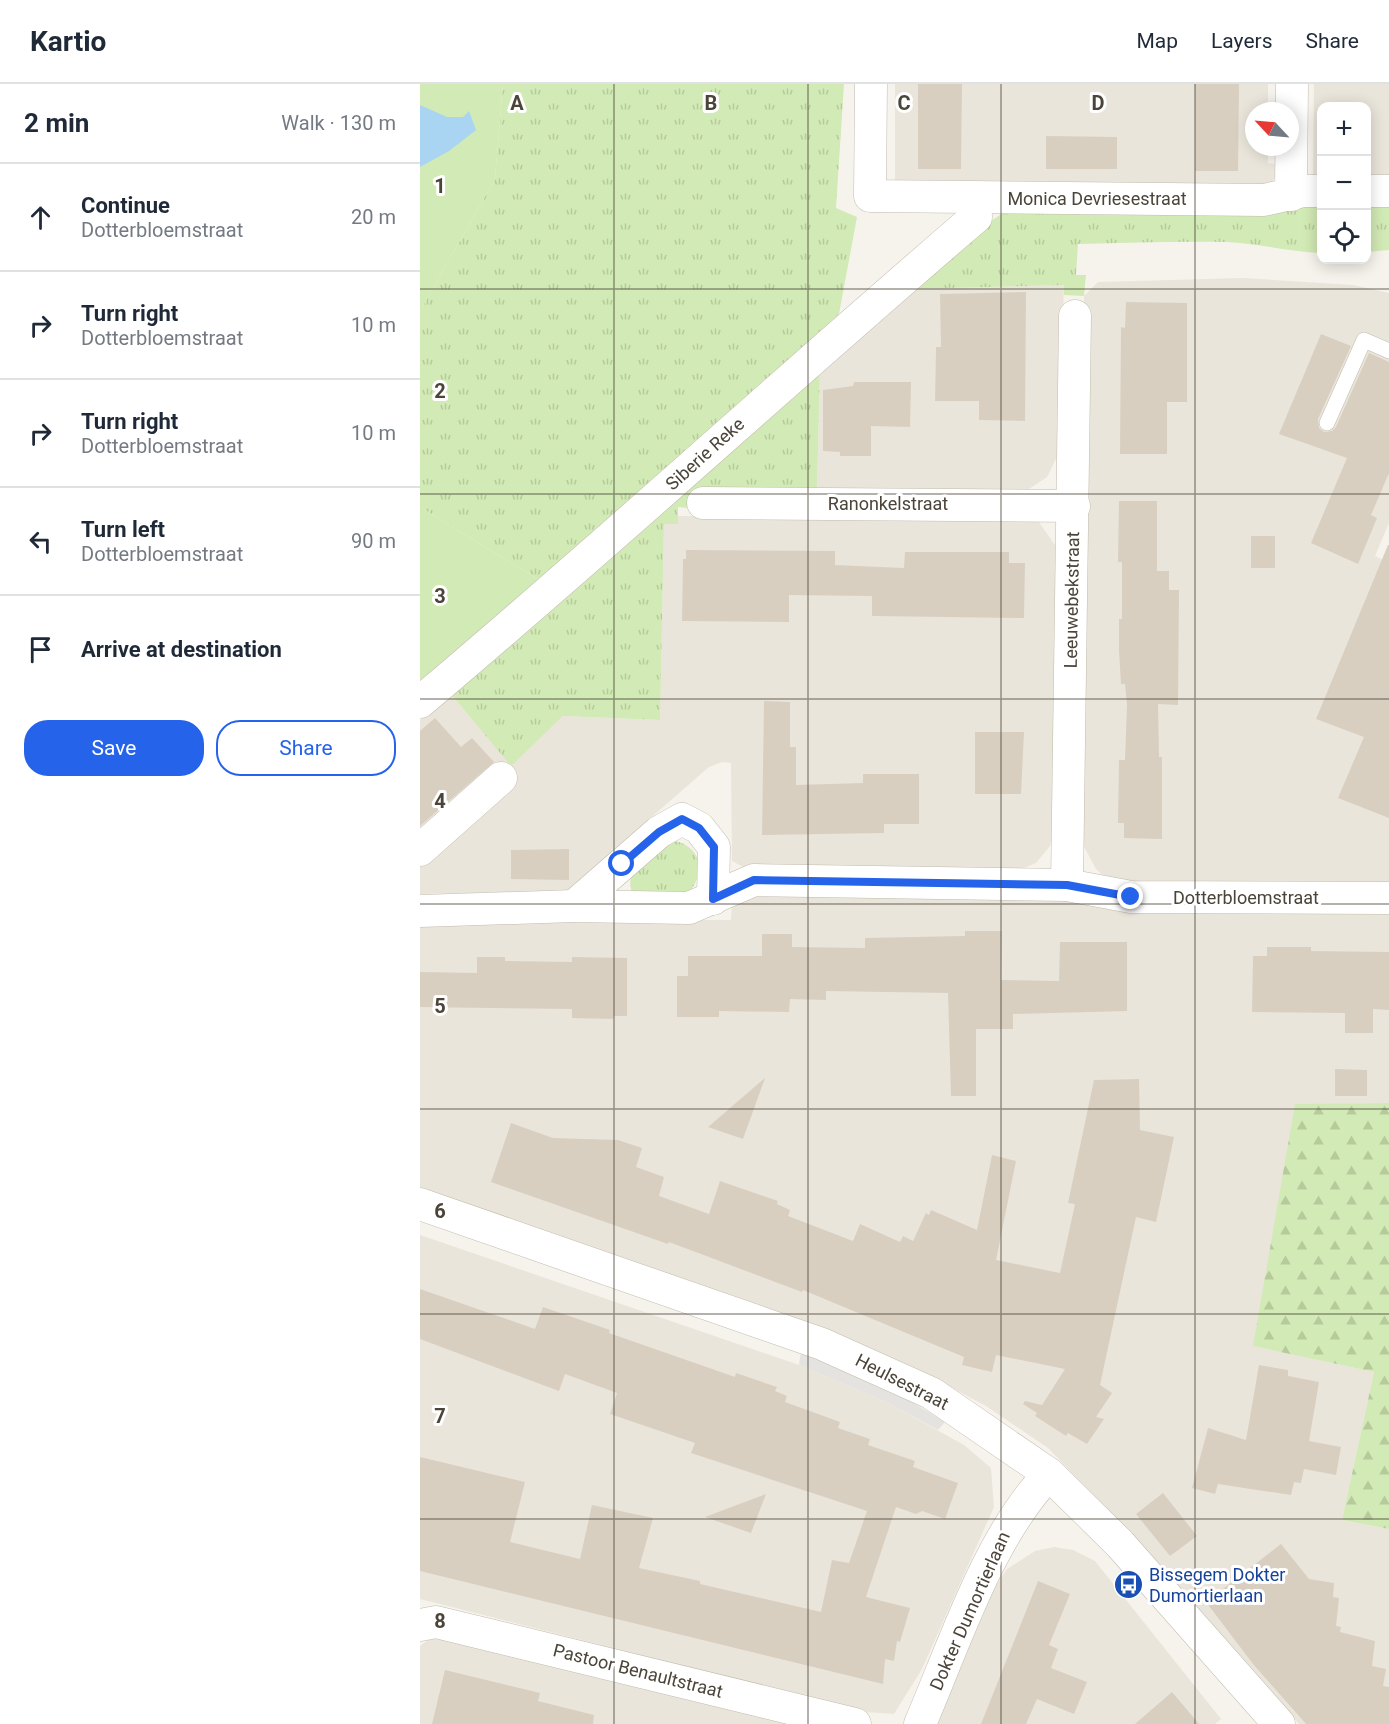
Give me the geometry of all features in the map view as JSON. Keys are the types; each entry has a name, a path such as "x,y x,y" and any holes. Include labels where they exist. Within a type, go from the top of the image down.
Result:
{"street":[{"name":"Monica Devriesestraat","path":"871,84 870,196 975,199 1264,200 1317,192"},
{"path":"1291,195 1292,84"},
{"path":"1371,191 1389,191"},
{"name":"Siberie Reke","path":"420,702 525,614 842,332 976,217 975,199"},
{"name":"Leeuwebekstraat","path":"1067,885 1075,316"},
{"name":"Ranonkelstraat","path":"703,503 1074,506"},
{"path":"420,850 501,778"},
{"path":"574,906 659,832 682,819 699,828 714,847 713,899"},
{"name":"Dotterbloemstraat","path":"420,911 574,906 689,908 754,880 1067,885 1131,897 1389,898"},
{"name":"Heulsestraat","path":"420,1204 822,1344 931,1393 1049,1474 1120,1544 1279,1724"},
{"name":"Dokter Dumortierlaan","path":"920,1724 986,1571 1009,1525 1049,1474"},
{"name":"Pastoor Benaultstraat","path":"420,1625 436,1622 855,1724"}],"lane":[{"path":"1328,423 1364,340 1389,351"}],"shaded area":[{"path":"895,84 1268,84 1268,102 1245,102 1245,156 1268,156 1268,163 1278,164 1276,176 1268,188 895,182"},
{"path":"1314,84 1389,84 1389,180 1371,180 1371,102 1317,102 1317,179 1313,179"},
{"path":"1243,278 1353,285 1389,293 1389,523 1375,556 1389,563 1389,884 1123,884 1107,879 1096,869 1083,845 1084,296 1098,282"},
{"path":"1064,285 1058,455 1047,477 1026,491 817,490 820,366 906,289"},
{"path":"678,516 1022,517 1039,522 1059,551 1056,822 1050,846 1036,863 1014,872 749,870 732,861 731,763 722,762 709,767 608,855 581,884 568,891 420,894 420,720 450,693 511,765 563,716 660,720 664,524 678,524"},
{"path":"878,893 1389,913 1389,1103 1295,1105 1254,1346 1374,1372 1342,1520 1389,1529 1389,1724 1299,1724 1123,1526 1048,1448 986,1406 915,1368 846,1337 420,1188 420,921 731,920 732,903 748,894"},
{"path":"420,1235 799,1365 886,1402 964,1445 991,1468 994,1507 922,1669 894,1714 865,1712 420,1599"},
{"path":"801,1351 892,1390 945,1422 938,1430 886,1402 799,1365"},
{"path":"1054,1547 1073,1550 1095,1561 1221,1719 1215,1724 936,1724 995,1587 1007,1569 1035,1551"},
{"path":"432,1637 809,1724 420,1724 420,1646"}],"green space":[{"path":"420,84 503,84 495,179 420,311"},
{"path":"503,84 844,84 836,208 857,217 839,314 542,582 420,507 420,311 495,179"},
{"path":"1317,204 1317,253 1226,242 1078,244 1076,275 1086,275 1084,296 1064,295 1064,285 906,289 973,233 1003,213"},
{"path":"1371,204 1389,205 1389,250 1371,252"},
{"path":"820,366 817,490 698,487 697,509 678,507 678,524 664,524 660,720 563,716 511,766 450,693"},
{"path":"420,507 542,582 420,685"},
{"path":"667,840 679,842 695,853 699,870 692,888 685,897 633,895 631,877 634,870 645,857"},
{"path":"1389,1103 1389,1529 1342,1520 1374,1372 1253,1346 1295,1104"}],"water":[{"path":"420,105 447,117 463,117 469,111 476,130 449,151 420,167"}],"building":[{"path":"918,84 962,84 961,169 918,169"},
{"path":"1195,84 1239,84 1238,171 1195,171"},
{"path":"1046,136 1117,137 1117,169 1046,169"},
{"path":"1026,292 1025,421 979,420 979,401 935,401 936,347 941,347 940,294"},
{"path":"1126,302 1187,303 1187,402 1167,402 1167,454 1120,454 1121,327 1125,328"},
{"path":"1321,334 1351,346 1318,419 1319,428 1324,432 1332,431 1336,427 1369,353 1389,362 1389,473 1371,515 1377,518 1358,564 1311,543 1347,458 1279,434"},
{"path":"854,382 911,382 910,427 871,426 871,456 840,456 840,452 823,451 823,390 853,386"},
{"path":"1119,501 1157,501 1157,571 1169,571 1169,590 1179,590 1178,705 1158,704 1159,757 1162,757 1162,839 1124,838 1124,823 1118,823 1119,760 1125,760 1127,704 1125,684 1121,684 1119,651 1119,619 1122,619 1122,562 1118,562"},
{"path":"1251,536 1275,536 1275,568 1251,568"},
{"path":"1388,545 1389,818 1338,798 1364,737 1316,719"},
{"path":"686,550 835,551 835,565 904,568 905,552 1009,552 1009,563 1025,563 1024,618 872,616 872,596 789,595 789,622 682,621 683,559 686,559"},
{"path":"764,701 790,702 790,747 796,747 796,785 863,783 863,774 919,774 919,824 884,824 884,833 762,835"},
{"path":"435,718 461,747 472,738 494,762 420,826 420,731"},
{"path":"975,732 1024,732 1021,794 975,794"},
{"path":"569,849 569,880 511,879 511,850"},
{"path":"965,931 1002,931 1001,980 1059,981 1060,942 1127,942 1127,1011 1013,1014 1013,1029 976,1029 976,1096 951,1096 948,993 826,991 826,1000 790,999 789,1012 719,1011 719,1017 677,1017 677,976 688,976 688,956 762,956 762,934 792,934 792,947 865,948 865,938 965,936"},
{"path":"1267,947 1311,947 1311,951 1389,952 1389,1010 1373,1009 1373,1033 1345,1033 1345,1013 1252,1012 1253,956 1267,956"},
{"path":"477,957 505,957 505,961 572,962 572,957 627,958 627,1016 614,1016 613,1019 572,1018 572,1009 420,1007 420,972 477,973"},
{"path":"1335,1069 1367,1070 1367,1096 1335,1096"},
{"path":"765,1078 743,1139 708,1127"},
{"path":"1139,1079 1140,1130 1174,1137 1156,1222 1136,1217 1100,1385 1112,1393 1096,1417 1104,1419 1087,1444 1068,1433 1066,1436 1035,1416 1037,1413 1023,1404 1025,1401 1042,1405 1065,1369 996,1355 992,1372 962,1365 964,1357 803,1290 802,1292 669,1242 668,1244 491,1182 511,1123 553,1138 618,1140 642,1148 636,1167 664,1177 659,1196 709,1214 720,1181 778,1201 777,1204 790,1210 788,1216 853,1241 860,1224 900,1242 903,1236 913,1241 926,1213 929,1215 931,1210 977,1230 992,1155 1016,1161 996,1260 1060,1273 1075,1204 1068,1203 1094,1080"},
{"path":"420,1289 535,1329 543,1307 610,1330 609,1333 735,1377 736,1373 777,1387 775,1391 787,1396 785,1402 840,1422 838,1428 870,1439 868,1445 915,1461 913,1467 958,1483 945,1519 922,1511 916,1514 896,1507 866,1597 910,1608 900,1642 897,1641 894,1661 885,1659 883,1684 420,1571 420,1457 525,1482 510,1542 580,1559 592,1505 653,1518 639,1568 821,1612 832,1560 849,1563 867,1511 691,1453 695,1443 610,1414 617,1393 565,1374 559,1391 420,1339"},
{"path":"1259,1365 1288,1370 1288,1376 1319,1382 1309,1441 1341,1447 1336,1475 1304,1469 1301,1483 1294,1482 1291,1495 1218,1484 1215,1494 1192,1488 1208,1428 1246,1440"},
{"path":"1163,1493 1197,1536 1170,1556 1136,1514"},
{"path":"766,1494 751,1533 705,1517"},
{"path":"1281,1544 1309,1579 1334,1583 1333,1597 1339,1598 1336,1626 1341,1627 1340,1632 1375,1641 1372,1666 1386,1669 1383,1686 1389,1687 1389,1724 1306,1724 1253,1664 1206,1602"},
{"path":"1038,1581 1070,1594 1049,1645 1058,1649 1051,1668 1087,1682 1074,1714 1037,1699 1026,1724 981,1724"},
{"path":"445,1670 540,1693 538,1701 594,1715 593,1724 432,1724"},
{"path":"1172,1692 1199,1724 1135,1724"}],"place":[{"name":"Bissegem Dokter Dumortierlaan","path":"1128,1585"}],"route":[{"path":"622,864 659,832 682,819 699,828 714,847 716,868 713,899 754,880 1067,885 1131,897"}]}
